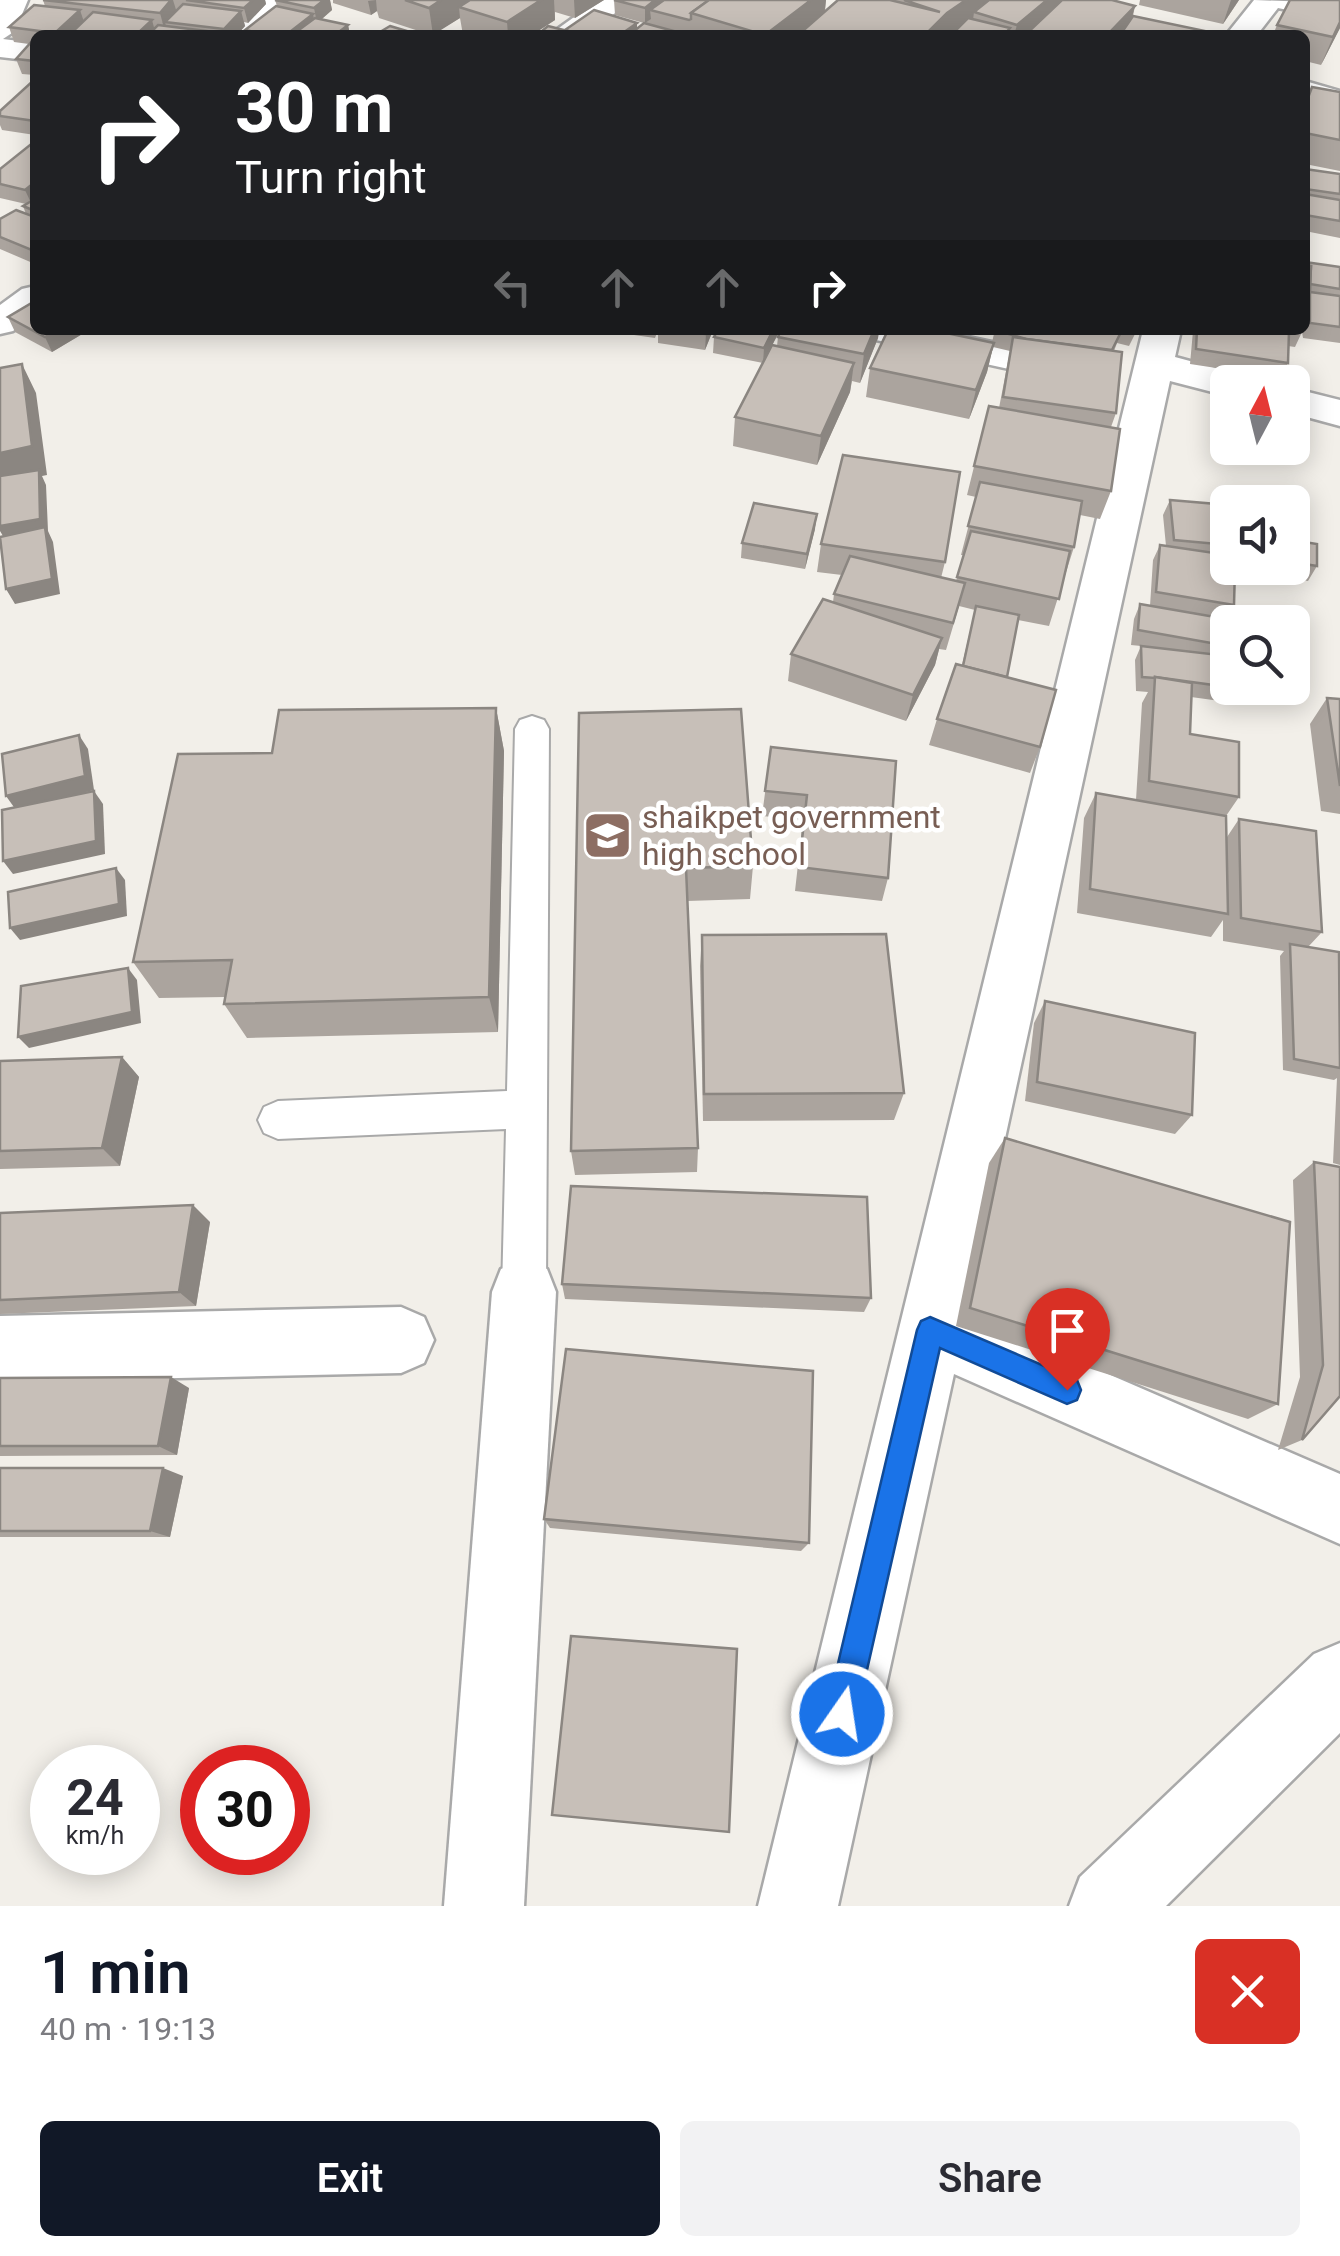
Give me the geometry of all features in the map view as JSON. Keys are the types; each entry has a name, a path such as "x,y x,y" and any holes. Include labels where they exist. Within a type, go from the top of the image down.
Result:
{"street":[{"path":"0,31 12,0"},
{"path":"247,30 282,0"},
{"path":"1245,30 1269,0"},
{"path":"1281,0 1340,12"},
{"path":"575,30 612,14"},
{"path":"0,48 30,51"},
{"path":"1310,93 1340,101"},
{"path":"0,323 30,300"},
{"path":"925,335 1155,361 1210,378"},
{"path":"798,1906 1155,361"},
{"path":"1310,405 1340,413"},
{"path":"484,1906 524,1292"},
{"path":"930,1330 1340,1509"},
{"path":"0,1349 401,1340"},
{"path":"1109,1906 1340,1680"}],"lane":[{"path":"524,1292 532,730"},
{"path":"278,1120 527,1109"}],"building":[{"path":"43,0 171,0 160,13"},
{"path":"186,0 253,0 244,8"},
{"path":"275,0 324,0 314,8"},
{"path":"405,0 441,0 429,8"},
{"path":"470,0 541,0 507,22 459,7"},
{"path":"614,0 655,0 645,8"},
{"path":"664,0 709,0 691,13 689,20 650,10"},
{"path":"709,0 811,0 772,30 748,30 691,13"},
{"path":"838,0 890,0 940,12 904,0 966,0 930,30 804,30"},
{"path":"989,0 1047,0 1017,25 974,12"},
{"path":"1062,0 1112,0 1135,6 1112,30 1030,30"},
{"path":"1290,0 1340,0 1340,22 1333,37 1277,25"},
{"path":"183,4 241,11 224,29 165,22"},
{"path":"34,5 80,10 58,30 9,27"},
{"path":"276,6 313,14 292,30 245,30"},
{"path":"594,10 637,23 627,30 565,30"},
{"path":"93,12 152,20 141,30 74,30"},
{"path":"1133,16 1200,30 1123,30"},
{"path":"315,18 348,25 342,30 299,30"},
{"path":"968,18 1010,28 1008,30 956,30"},
{"path":"644,23 670,30 635,30"},
{"path":"158,25 198,30 153,30"},
{"path":"30,43 30,60 16,59"},
{"path":"30,84 30,120 0,116 0,111"},
{"path":"1312,87 1340,92 1340,140 1310,134"},
{"path":"30,145 30,186 25,190 0,184 0,169"},
{"path":"1310,170 1340,174 1340,194 1310,190"},
{"path":"1310,195 1340,200 1340,221 1310,216"},
{"path":"16,210 30,215 30,249 0,237 0,219"},
{"path":"1310,263 1340,267 1340,289 1310,284"},
{"path":"1310,292 1340,296 1340,327 1310,323"},
{"path":"30,304 30,329 8,317"},
{"path":"715,335 770,335 764,348"},
{"path":"779,335 872,335 864,354"},
{"path":"886,335 956,335 994,343 976,390 870,368"},
{"path":"1012,335 1120,335 1112,350"},
{"path":"1197,335 1289,335 1288,363 1196,349"},
{"path":"1013,337 1122,352 1116,413 1003,397"},
{"path":"772,345 854,363 821,436 735,417"},
{"path":"22,364 32,446 0,453 0,368"},
{"path":"989,406 1120,429 1111,491 974,466"},
{"path":"843,455 960,472 945,562 821,544"},
{"path":"39,470 40,519 0,526 0,476"},
{"path":"980,482 1082,501 1074,547 968,526"},
{"path":"1170,500 1210,503 1210,543 1174,540"},
{"path":"754,503 817,514 807,554 742,543"},
{"path":"45,527 52,579 6,589 0,537"},
{"path":"971,531 1070,551 1059,599 957,577"},
{"path":"1310,543 1317,544 1317,566 1310,565"},
{"path":"1160,545 1210,552 1210,585 1235,585 1234,605 1156,592"},
{"path":"850,556 965,583 953,623 834,594"},
{"path":"823,599 942,638 913,695 791,654"},
{"path":"1140,604 1210,616 1210,643 1138,630"},
{"path":"976,606 1019,615 1007,677 963,666"},
{"path":"1141,646 1210,654 1210,685 1142,677"},
{"path":"956,664 1056,690 1040,747 937,719"},
{"path":"1155,677 1192,683 1190,734 1239,742 1239,797 1149,781"},
{"path":"1327,698 1340,699 1340,786"},
{"path":"496,708 489,997 224,1004 232,960 133,962 178,754 272,753 279,710"},
{"path":"741,709 753,866 686,868 698,1148 571,1151 579,713"},
{"path":"79,735 85,776 6,796 2,754"},
{"path":"771,747 896,761 888,878 799,867 807,795 765,791"},
{"path":"94,791 96,841 3,861 2,810"},
{"path":"1096,793 1226,816 1228,914 1090,889"},
{"path":"1239,819 1316,831 1322,932 1241,918"},
{"path":"116,868 119,904 10,928 8,892"},
{"path":"886,934 904,1093 704,1094 702,935"},
{"path":"1290,944 1339,952 1340,1068 1294,1059"},
{"path":"128,968 132,1012 18,1037 21,986"},
{"path":"1045,1001 1195,1033 1192,1115 1037,1082"},
{"path":"122,1057 102,1148 0,1151 0,1061"},
{"path":"1005,1138 1290,1222 1278,1404 970,1308"},
{"path":"1314,1162 1340,1167 1340,1396 1302,1440 1323,1365"},
{"path":"571,1186 867,1197 871,1298 562,1284"},
{"path":"193,1205 179,1292 0,1300 0,1213"},
{"path":"566,1349 813,1371 809,1543 544,1519"},
{"path":"171,1377 158,1446 0,1446 0,1378"},
{"path":"0,1468 163,1468 150,1531 0,1531"},
{"path":"571,1636 737,1649 729,1832 552,1815"}],"place":[{"name":"shaikpet government high school","path":"607,835"}],"route":[{"path":"842,1714 930,1330 1067,1390"}]}
